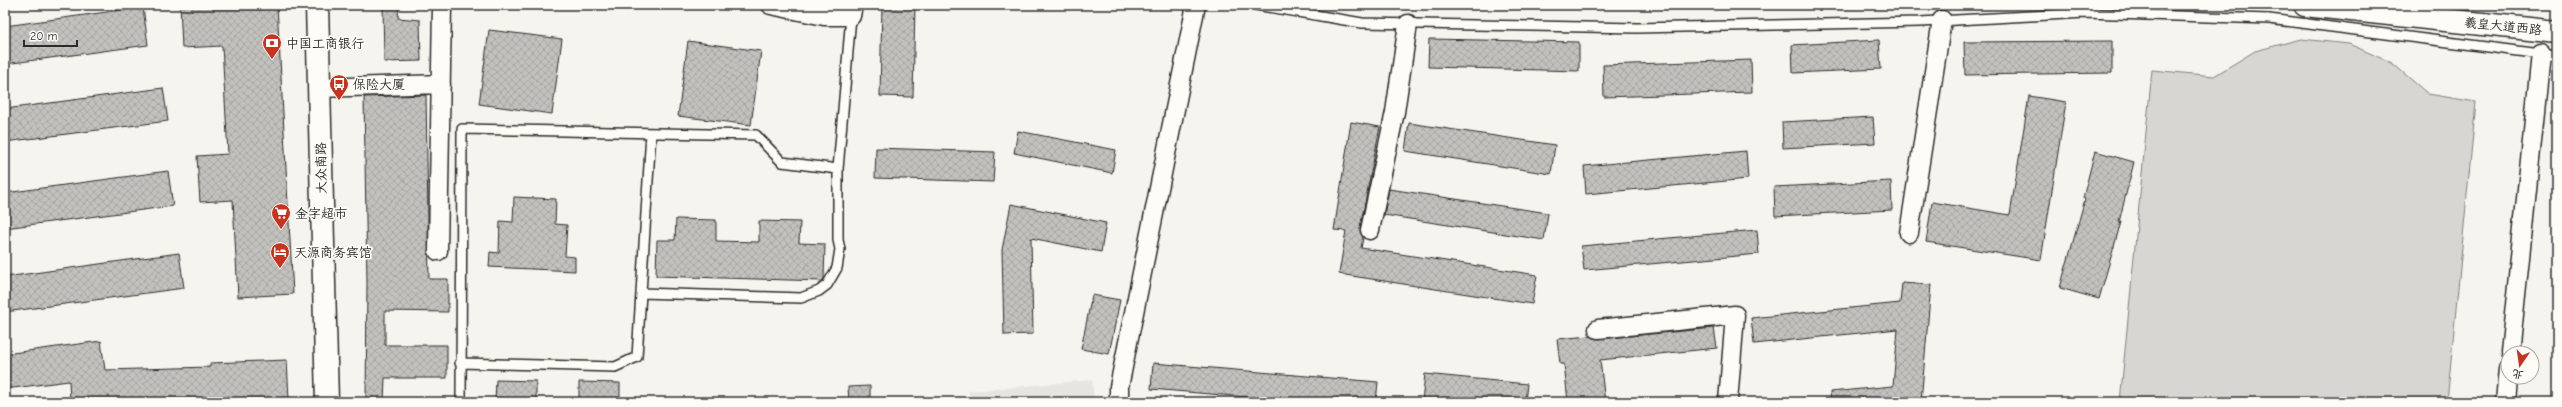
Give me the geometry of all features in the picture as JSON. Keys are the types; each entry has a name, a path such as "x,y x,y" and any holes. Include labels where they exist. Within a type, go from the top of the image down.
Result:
{"main road":[{"name":"大众南路","path":"318,5 327,402"},
{"name":"羲皇大道西路","path":"2305,5 2557,32"}],"street":[{"path":"438,251 442,5"},
{"path":"771,5 824,16 852,11"},
{"path":"1118,402 1119,387 1196,5"},
{"path":"1909,233 1942,20"},
{"path":"1370,230 1394,112 1408,24"},
{"path":"2511,345 2549,55"},
{"path":"319,88 441,84"},
{"path":"1598,329 1735,315 1728,402"},
{"path":"2505,402 2507,385"}],"lane":[{"path":"1256,5 1362,23 1638,28 1942,20 2085,12 2269,19 2549,55"},
{"path":"641,293 801,298 819,291 833,277 840,259 838,169 852,11"},
{"path":"461,402 462,128 756,135 782,162 838,169"},
{"path":"461,363 615,368 637,357 651,133"}],"shaded area":[{"path":"2301,39 2349,44 2392,63 2428,94 2476,102 2447,402 2120,402 2152,70 2214,76 2255,51"},
{"path":"1092,380 1094,402 970,402 969,391"}],"building":[{"path":"180,5 277,5 293,294 238,297 233,200 200,202 197,156 228,154 222,46 182,48"},
{"path":"383,5 399,5 398,18 420,20 421,61 384,62"},
{"path":"882,5 915,5 913,97 880,96"},
{"path":"143,7 148,45 5,64 5,26"},
{"path":"489,30 562,39 552,114 479,104"},
{"path":"1429,39 1579,42 1579,71 1428,67"},
{"path":"1879,40 1881,69 1793,73 1792,45"},
{"path":"688,41 761,51 751,125 678,116"},
{"path":"2112,41 2112,73 1965,75 1964,42"},
{"path":"1751,60 1752,92 1604,97 1603,65"},
{"path":"163,88 168,121 5,142 5,109"},
{"path":"426,95 429,279 448,279 448,312 385,311 385,345 447,345 447,378 385,378 384,402 366,402 367,282 364,97"},
{"path":"2029,96 2066,102 2041,260 1926,242 1932,202 2010,215"},
{"path":"1873,117 1875,143 1783,148 1782,122"},
{"path":"1351,122 1380,127 1360,228 1363,238 1361,248 1537,275 1532,304 1339,274 1346,231 1334,230"},
{"path":"1409,123 1555,145 1551,174 1405,151"},
{"path":"1018,131 1116,150 1112,173 1014,153"},
{"path":"876,148 995,152 993,182 875,178"},
{"path":"1746,151 1748,179 1586,194 1584,166"},
{"path":"2095,151 2134,162 2119,222 2121,222 2099,299 2060,288 2085,199 2083,198"},
{"path":"168,171 173,206 5,228 5,193"},
{"path":"1891,181 1892,210 1775,216 1774,187"},
{"path":"1389,189 1548,213 1544,240 1384,215"},
{"path":"514,197 556,199 555,224 567,225 565,256 575,257 575,271 489,267 490,252 499,253 500,221 513,222"},
{"path":"1011,204 1106,223 1101,252 1031,238 1033,334 1004,335 1002,250"},
{"path":"676,219 716,220 716,241 759,242 759,221 800,222 799,243 825,244 824,279 822,281 656,276 657,240 675,240"},
{"path":"1757,230 1759,254 1584,270 1581,246"},
{"path":"179,253 184,288 5,312 5,277"},
{"path":"1902,283 1931,285 1921,402 1831,402 1830,392 1893,386 1898,329 1754,344 1751,318 1900,303"},
{"path":"1092,295 1120,300 1109,354 1081,349"},
{"path":"1714,328 1717,348 1600,360 1605,402 1568,402 1564,364 1560,364 1557,339 1590,336 1599,339"},
{"path":"101,341 105,370 210,367 210,363 287,360 289,399 70,402 69,381 5,389 5,354"},
{"path":"1153,363 1378,382 1376,402 1305,402 1151,389"},
{"path":"1425,374 1527,384 1525,402 1422,402"},
{"path":"496,380 536,381 536,402 495,402"},
{"path":"579,382 620,383 620,402 579,402"},
{"path":"870,386 870,402 849,402 848,387"}],"place":[{"name":"中国工商银行","path":"272,60"},
{"name":"保险大厦","path":"339,101"},
{"name":"金字超市","path":"281,230"},
{"name":"天源商务宾馆","path":"280,269"}]}
